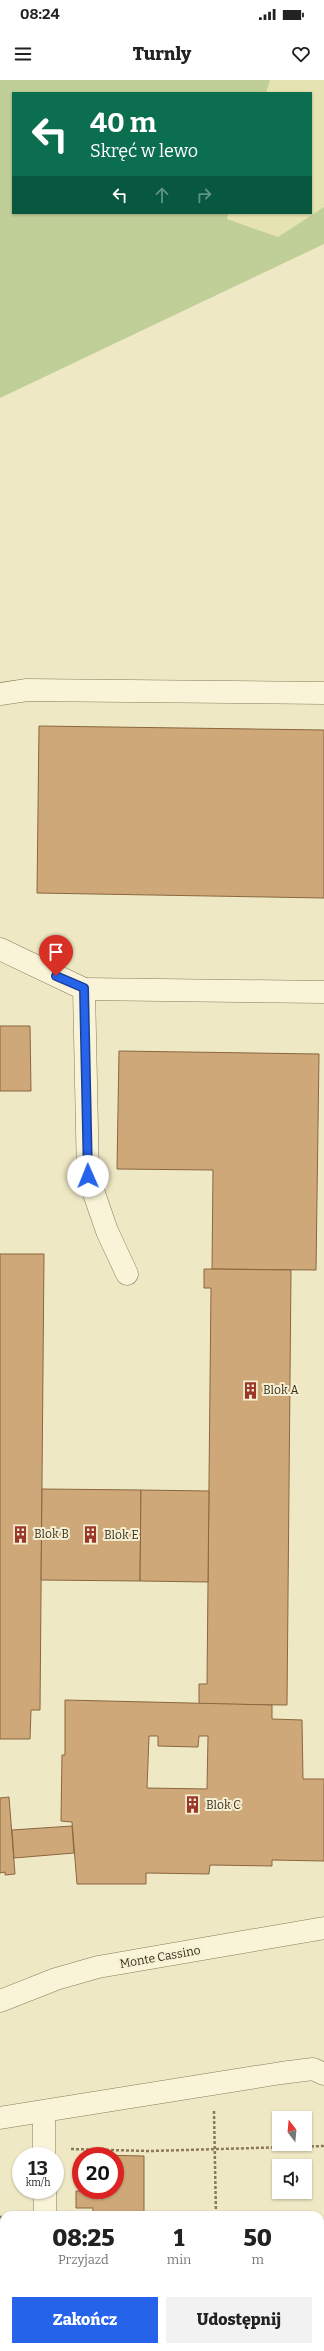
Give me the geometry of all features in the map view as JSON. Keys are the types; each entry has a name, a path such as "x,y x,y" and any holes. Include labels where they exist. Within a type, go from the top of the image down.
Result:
{"street":[{"path":"0,694 27,690 324,692"},
{"path":"0,949 84,988 324,992"},
{"path":"84,988 88,1176 107,1231 127,1274"},
{"name":"Monte Cassino","path":"0,2001 56,1979 98,1967 324,1928"},
{"path":"0,2118 314,2069 324,2074"},
{"path":"44,2112 44,2147"},
{"path":"45,2199 45,2211"}],"path":[{"path":"214,2084 216,2211"},
{"path":"64,2152 324,2146"}],"shaded area":[{"path":"270,80 324,80 324,207 279,237 226,219 228,214 312,214 312,92 266,92"}],"green space":[{"path":"0,80 270,80 266,92 12,92 12,214 228,214 227,219 278,237 324,207 324,244 0,398"}],"building":[{"path":"39,726 324,730 324,898 37,893"},
{"path":"0,1026 30,1026 31,1091 0,1091"},
{"path":"119,1051 319,1054 316,1270 212,1269 213,1170 117,1169"},
{"name":"Blok B","path":"0,1254 44,1254 40,1710 31,1710 30,1739 0,1739"},
{"name":"Blok A","path":"204,1269 291,1270 287,1705 199,1704 199,1684 207,1684 211,1288 204,1288"},
{"name":"Blok E","path":"42,1489 141,1490 140,1581 41,1580"},
{"name":"Blok E","path":"141,1490 209,1491 208,1582 140,1581"},
{"name":"Blok C","path":"65,1700 272,1705 272,1719 302,1720 303,1779 324,1779 324,1861 272,1860 272,1866 210,1865 209,1874 146,1873 146,1884 77,1884 72,1822 61,1821 62,1755 65,1755","holes":["149,1736 158,1736 158,1746 198,1747 199,1736 208,1736 207,1789 147,1788"]},
{"path":"9,1797 15,1874 5,1875 5,1872 0,1873 0,1798"},
{"path":"72,1826 74,1853 14,1858 12,1830"},
{"path":"124,2156 144,2156 144,2211 93,2211 93,2208 76,2208 76,2199 124,2199"}],"place":[{"name":"Blok A","path":"250,1390"},
{"name":"Blok B","path":"21,1534"},
{"name":"Blok E","path":"91,1535"},
{"name":"Blok C","path":"193,1805"}],"route":[{"path":"56,976 84,988 88,1176"}]}
